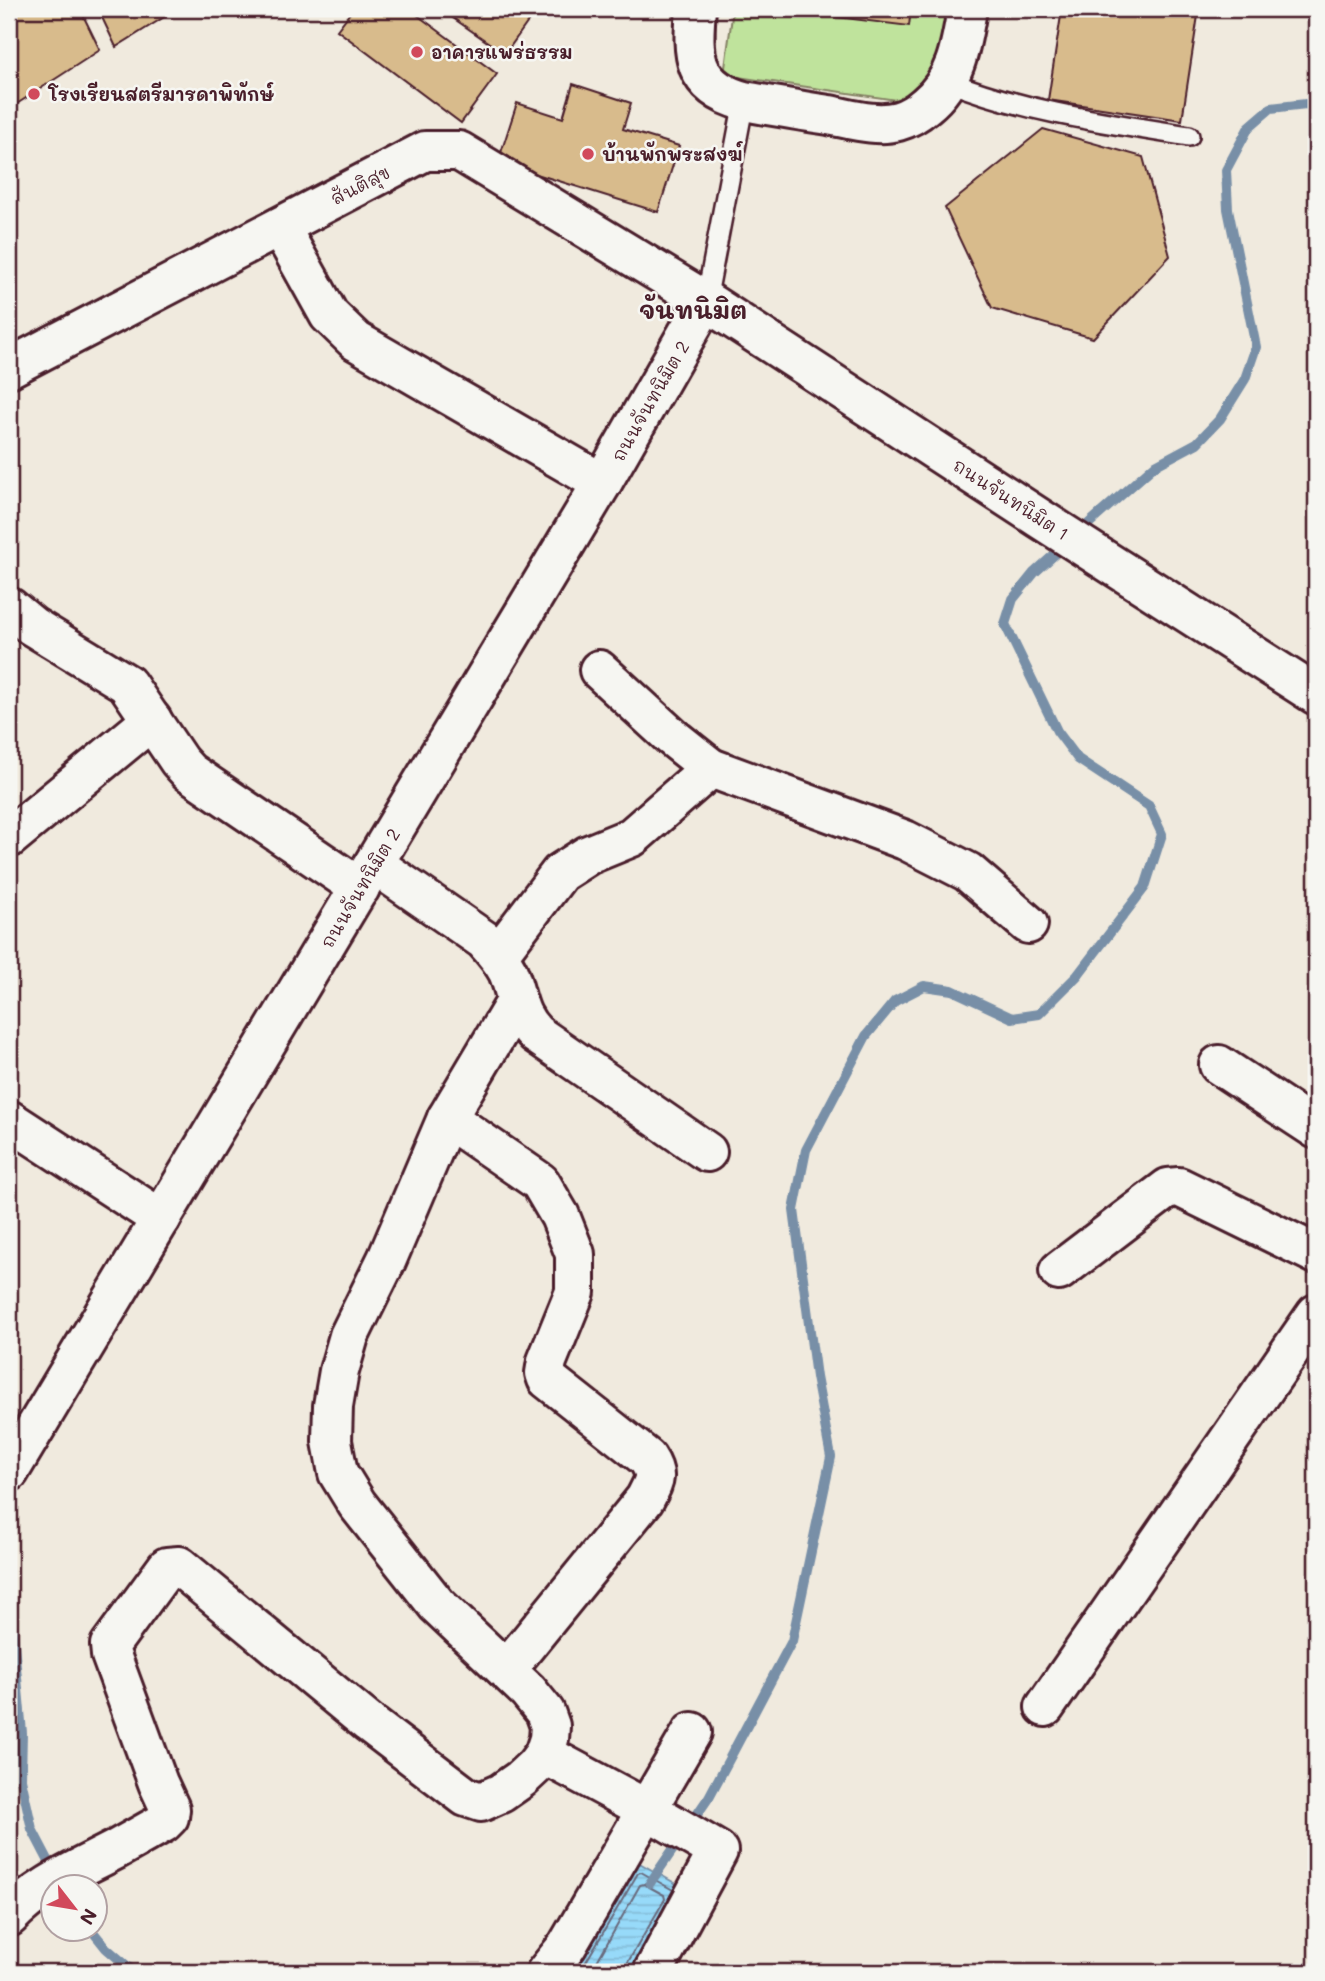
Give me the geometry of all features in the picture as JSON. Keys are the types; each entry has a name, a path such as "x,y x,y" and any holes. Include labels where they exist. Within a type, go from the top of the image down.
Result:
{"street":[{"path":"696,9 694,39 698,66 716,90 744,101 874,123 898,121 914,115 934,99 956,64 967,9"},
{"name":"สันติสุข","path":"9,368 425,152 459,151 706,301"},
{"path":"280,227 328,315 356,341 602,484"},
{"name":"ถนนจันทนิมิต 2","path":"9,1472 602,484 706,301"},
{"name":"ถนนจันทนิมิต 1","path":"706,301 1316,695"},
{"path":"9,607 32,626 127,684 188,772 484,940 498,955 508,972 525,1024 707,1152"},
{"path":"599,670 672,737 711,768 905,840 968,872 1028,924"},
{"path":"9,838 152,720"},
{"path":"498,955 560,873 588,855 632,837 711,768"},
{"path":"17,1908 79,1867 163,1823 170,1813 111,1656 110,1645 167,1567 176,1564 369,1723 466,1797 481,1802 501,1793 521,1779 544,1754 550,1739 550,1726 545,1712 528,1691 437,1605 357,1504 338,1473 332,1441 333,1406 349,1336 387,1259 447,1118 516,1002"},
{"path":"1219,1065 1316,1129"},
{"path":"447,1118 540,1182 547,1193 560,1216 575,1254 575,1292 547,1361 547,1379 647,1458 654,1469 655,1479 645,1499 506,1670"},
{"path":"9,1120 161,1219"},
{"path":"1059,1271 1168,1188 1179,1187 1316,1254"},
{"path":"1045,1707 1316,1314"},
{"path":"546,1972 567,1946 692,1732"},
{"path":"544,1754 718,1851 653,1972"}],"lane":[{"path":"947,81 992,99 1079,119 1189,136"},
{"path":"706,301 744,101"}],"green space":[{"path":"733,9 953,9 947,53 903,101 724,75"}],"water":[{"path":"636,1861 689,1891 640,1972 571,1972 578,1964"}],"building":[{"path":"18,9 80,9 100,50 9,109 9,15"},
{"path":"98,9 177,9 116,47"},
{"name":"อาคารแพร่ธรรม","path":"353,9 409,9 497,74 461,123 337,30"},
{"path":"440,9 537,9 505,54"},
{"path":"781,9 911,9 909,26"},
{"path":"1062,9 1199,9 1182,120 1048,100"},
{"path":"1266,9 1316,9 1316,16"},
{"name":"บ้านพักพระสงฆ์","path":"573,84 631,103 623,129 679,146 658,212 498,162 517,103 563,118"},
{"path":"1043,129 1143,157 1170,256 1093,338 992,308 945,208"}],"waterway":[{"path":"1077,534 1154,466 1197,443 1220,419 1245,379 1256,347 1228,209 1226,170 1249,127 1271,108 1306,104 1316,108"},
{"path":"650,1883 709,1797 792,1641 831,1457 816,1377 794,1210 806,1150 866,1036 895,1001 924,986 952,990 1012,1018 1039,1014 1077,976 1145,887 1162,834 1149,806 1078,759 1057,731 1005,624 1013,599 1034,573 1065,545"},
{"path":"9,1611 22,1733 21,1779 32,1829 54,1872"},
{"path":"101,1942 134,1972"}],"place":[{"name":"อาคารแพร่ธรรม","path":"417,52"},
{"name":"โรงเรียนสตรีมารดาพิทักษ์","path":"34,94"},
{"name":"บ้านพักพระสงฆ์","path":"588,154"}],"district":[{"name":"จันทนิมิต","path":"693,309"}]}
